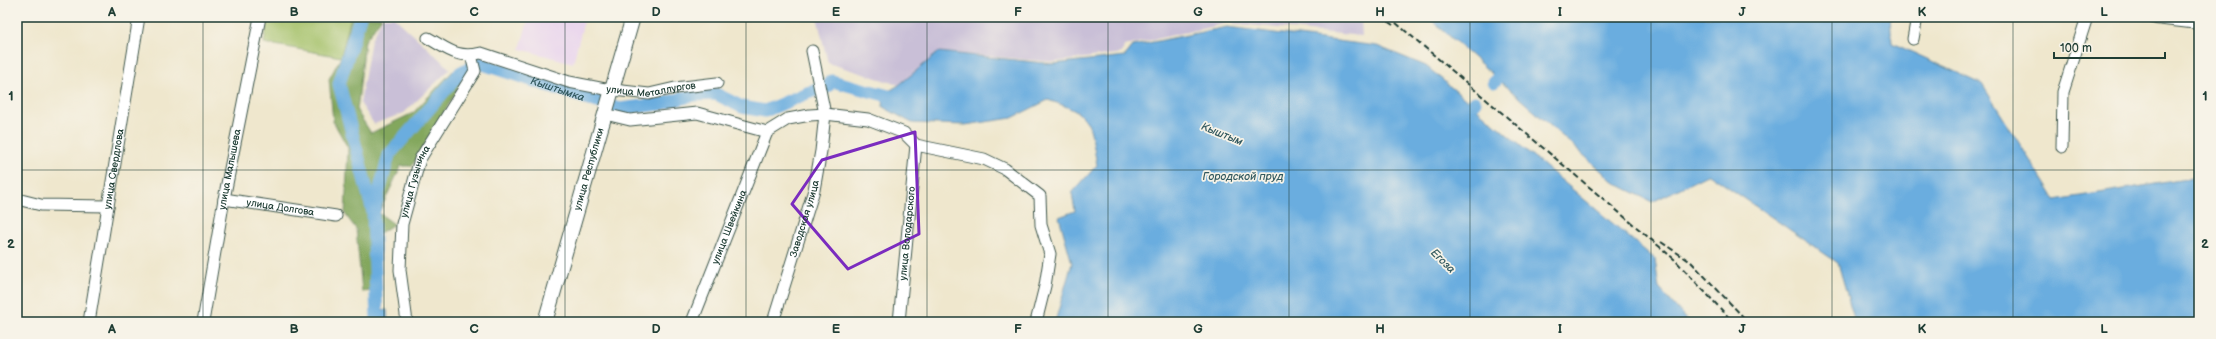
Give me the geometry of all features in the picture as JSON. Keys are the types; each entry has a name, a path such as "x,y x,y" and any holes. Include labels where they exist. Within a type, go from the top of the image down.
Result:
{"main road":[{"name":"улица Республики","path":"545,322 633,17"},
{"path":"2156,17 2199,22"}],"street":[{"name":"улица Свердлова","path":"88,322 139,17"},
{"name":"улица Малышева","path":"203,322 224,199 260,17"},
{"path":"1913,39 1917,17"},
{"path":"2062,147 2064,92 2087,17"},
{"name":"улица Металлургов","path":"428,38 457,55 481,53 569,82 608,104 675,88 717,82"},
{"name":"Заводская улица","path":"774,322 814,190 821,151 824,109 812,51"},
{"name":"улица Гузынина","path":"407,322 400,270 402,224 420,159 475,71 470,55"},
{"path":"608,104 630,120 697,114 719,118 767,132 788,119 824,109 868,119 904,133 916,145 984,159 1005,169 1040,196 1041,225 1050,254 1046,286 1036,322"},
{"name":"улица Швейкина","path":"692,322 767,132"},
{"name":"улица Володарского","path":"899,322 916,145"},
{"path":"17,199 41,205 108,206"},
{"name":"улица Долгова","path":"224,199 336,216"}],"highlighted area":[{"path":"915,132 919,234 848,269 792,204 822,160"}],"shaded area":[{"path":"383,17 394,17 450,69 404,113 374,124 360,103 371,40"},
{"path":"529,17 585,17 573,63 520,49"},
{"path":"817,17 1361,17 1362,36 1228,23 1124,46 1122,53 1054,62 939,52 899,85 828,63"}],"green space":[{"path":"268,17 351,17 341,57 264,43"},
{"path":"351,17 382,17 365,41 357,111 371,133 413,113 453,71 462,82 412,166 401,166 379,213 394,224 369,240 373,291 362,292 356,229 345,214 348,148 333,121 329,79 341,57"}],"water":[{"path":"1428,17 1890,17 1892,43 1982,84 2055,200 2199,177 2199,322 1855,322 1838,263 1709,174 1652,202 1615,183"},
{"name":"Городской пруд","path":"1227,27 1377,46 1426,66 1655,259 1659,288 1689,322 1055,322 1072,263 1059,217 1075,211 1072,193 1097,165 1090,129 1087,122 1074,110 1048,100 1012,118 965,125 912,123 883,107 884,94 899,85 939,52 1053,64 1125,56 1133,46"},
{"path":"372,307 387,310 388,322 372,322"}],"waterway":[{"path":"360,17 339,84 373,212"},
{"name":"Кыштымка","path":"377,322 373,214 389,155 461,72 480,63 619,109 661,104 694,95 716,94 742,107 765,111 807,93 827,87 832,81 900,99"},
{"name":"Кыштым","path":"1494,82 1509,65"},
{"name":"Кыштым","path":"1460,118 1475,102"}],"railway":[{"path":"1381,17 1393,25"},
{"path":"1389,17 1674,259 1733,322"},
{"path":"1661,242 1691,262 1748,322"}],"water label":[{"name":"Егоза","path":"1443,261"}]}
